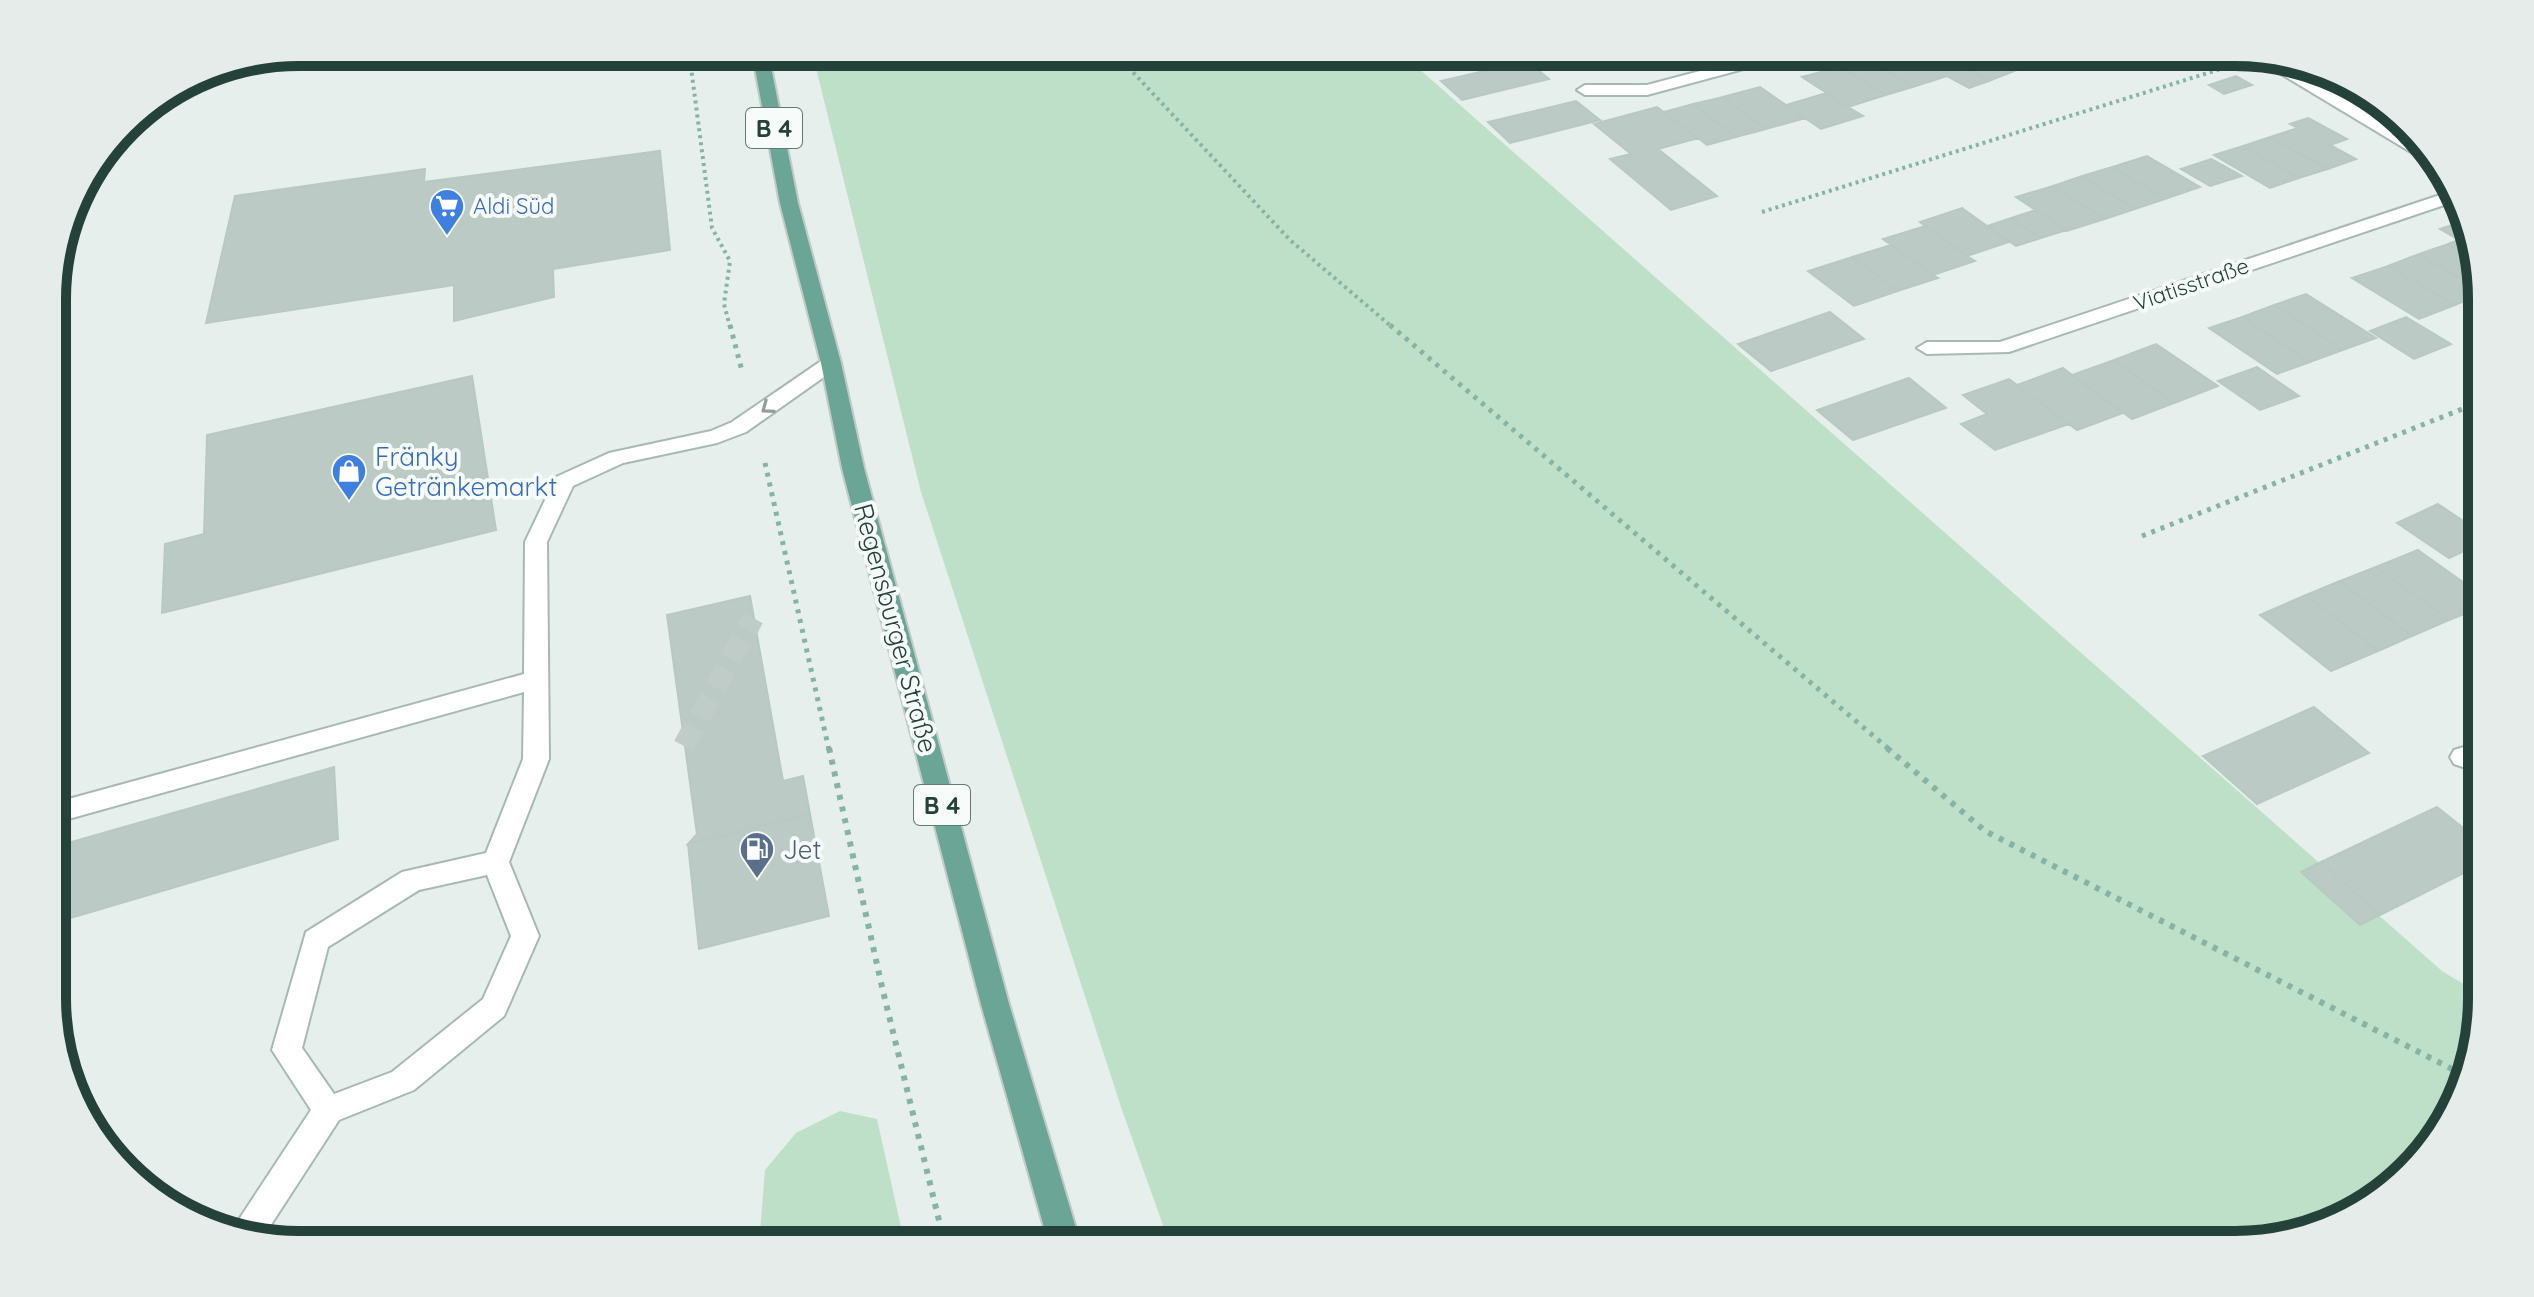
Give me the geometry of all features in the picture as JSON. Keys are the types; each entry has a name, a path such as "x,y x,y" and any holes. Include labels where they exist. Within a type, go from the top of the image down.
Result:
{"main road":[{"name":"Regensburger Straße","path":"763,66 789,203 831,363 853,468 987,974 1061,1231"}],"street":[{"path":"1585,90 1647,90 1737,66"},
{"path":"2290,73 2408,143"},
{"name":"Viatisstraße","path":"1927,348 2002,348 2445,199"},
{"path":"251,1226 328,1110 403,1081 494,1007 525,936 496,862 536,759 536,542 564,482 617,458 717,436 755,417 831,363"},
{"path":"66,810 536,680"},
{"path":"328,1110 287,1050 316,940 412,880 496,862"}],"path":[{"path":"691,66 712,228 730,261 724,304 755,417 878,972 942,1231"},
{"path":"1127,66 1290,240 1985,831 2456,1071"},
{"path":"1762,212 2228,67"},
{"path":"2142,536 2468,407"}],"green space":[{"path":"815,66 1416,66 2442,971 2468,987 2466,1028 2456,1073 2429,1127 2389,1173 2364,1192 2310,1219 2250,1231 1165,1231 1122,1110 921,492"},
{"path":"840,1111 877,1119 902,1231 760,1231 765,1170 796,1133"}],"building":[{"path":"1506,66 1533,66 1549,79 1462,100 1441,81"},
{"path":"1878,66 1962,66 1989,81 1969,88 1947,76 1913,87"},
{"path":"1878,66 1913,87 1886,95 1840,67"},
{"path":"1962,66 2005,66 2014,71 1989,81"},
{"path":"2005,66 2028,66 2014,71"},
{"path":"1840,67 1886,95 1848,107 1802,77"},
{"path":"2236,76 2252,85 2224,94 2209,85"},
{"path":"1760,87 1805,118 1766,129 1723,97"},
{"path":"1826,93 1863,116 1821,129 1786,105"},
{"path":"1723,97 1766,129 1736,137 1693,104"},
{"path":"1576,101 1600,120 1510,143 1488,122"},
{"path":"1693,104 1736,137 1707,145 1664,112"},
{"path":"1657,107 1698,138 1658,149 1717,196 1671,210 1610,159 1631,154 1594,124"},
{"path":"2308,118 2347,139 2330,145 2356,159 2328,169 2270,137 2298,128 2290,124"},
{"path":"2270,137 2328,169 2299,178 2243,146"},
{"path":"2243,146 2299,178 2270,188 2214,155"},
{"name":"Aldi Süd","path":"660,151 670,250 553,269 554,297 454,321 454,285 206,323 235,196 425,169 424,182"},
{"path":"2147,156 2200,187 2165,199 2112,167"},
{"path":"2211,159 2242,176 2210,186 2181,169"},
{"path":"2112,167 2165,199 2135,209 2082,176"},
{"path":"2082,176 2135,209 2105,219 2053,186"},
{"path":"2053,186 2105,219 2067,231 2016,197"},
{"path":"1962,208 2009,242 1967,256 1920,222"},
{"path":"2036,210 2067,230 2041,238 2011,218"},
{"path":"2011,218 2041,238 2016,246 1987,226"},
{"path":"2455,224 2463,252 2448,244 2459,240 2440,229"},
{"path":"1925,226 1975,261 1933,275 1883,239"},
{"path":"2448,244 2463,252 2467,282 2419,254"},
{"path":"1891,245 1938,278 1898,291 1852,257"},
{"path":"2419,254 2467,282 2468,300 2455,305 2388,266"},
{"path":"1852,257 1898,291 1854,306 1808,271"},
{"path":"2388,266 2455,305 2419,319 2352,278"},
{"path":"2306,294 2376,338 2343,350 2274,305"},
{"path":"2274,305 2343,350 2310,362 2242,317"},
{"path":"1830,312 1864,339 1771,371 1738,344"},
{"path":"2242,317 2310,362 2277,374 2209,328"},
{"path":"2406,317 2451,344 2414,359 2370,331"},
{"path":"2156,344 2218,386 2174,403 2114,360"},
{"path":"2114,360 2174,403 2132,419 2072,375"},
{"path":"2257,367 2299,396 2260,410 2218,381"},
{"path":"2063,368 2123,413 2077,430 2017,385"},
{"name":"Fränky Getränkemarkt","path":"472,376 496,530 162,613 165,544 204,534 207,435"},
{"path":"1909,378 1946,408 1853,440 1817,410"},
{"path":"2009,379 2069,424 1995,450 1961,424 1987,414 1963,395"},
{"path":"2438,504 2468,524 2468,549 2449,558 2397,523"},
{"path":"2418,550 2468,586 2468,612 2449,620 2376,567"},
{"path":"2376,567 2449,620 2412,636 2340,581"},
{"path":"2340,581 2412,636 2378,651 2306,595"},
{"path":"2306,595 2378,651 2331,671 2260,615"},
{"path":"750,596 783,781 803,776 810,814 688,844 697,834 667,615"},
{"path":"2314,707 2369,753 2257,804 2203,756"},
{"path":"334,767 338,839 66,919 66,844"},
{"path":"2437,807 2468,832 2468,871 2380,915 2321,862"},
{"name":"Jet","path":"810,814 829,916 699,949 688,844"},
{"path":"2321,862 2380,915 2360,925 2301,872"}],"tunnel":[{"path":"684,746 753,618"}],"place":[{"name":"Aldi Süd","path":"447,237"},
{"name":"Fränky Getränkemarkt","path":"349,502"},
{"name":"Jet","path":"757,880"}]}
